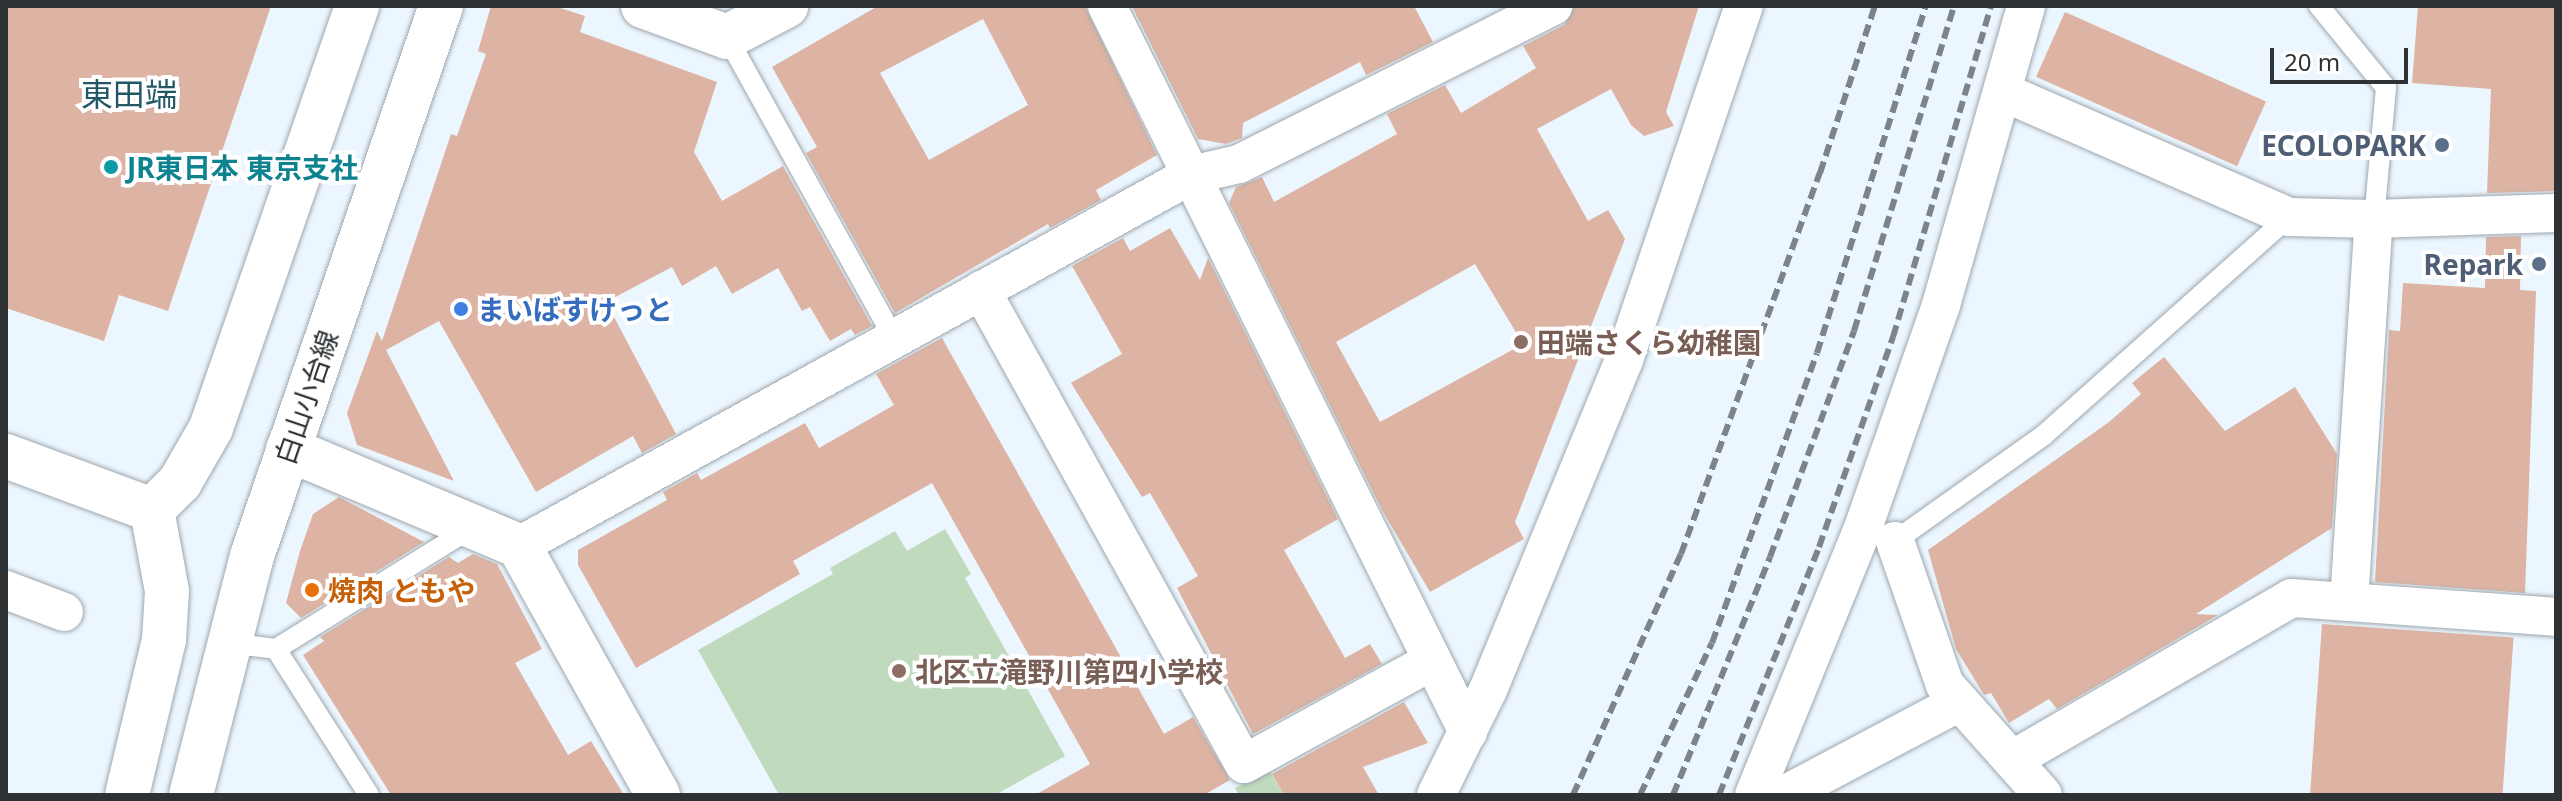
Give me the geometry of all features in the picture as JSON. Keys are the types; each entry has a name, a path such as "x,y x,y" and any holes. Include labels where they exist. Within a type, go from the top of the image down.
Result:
{"main road":[{"path":"152,510 180,482 211,428 357,6"},
{"name":"白山小台線","path":"191,795 228,643 288,449 441,6"},
{"path":"643,6 727,37 786,6"},
{"path":"288,449 519,546 658,795"},
{"path":"6,456 152,510"},
{"path":"127,795 164,640 167,591 152,510"}],"street":[{"path":"1107,6 1468,732"},
{"path":"519,546 1191,175 1239,164 1553,6"},
{"path":"1436,795 1468,732 1624,360 1744,6"},
{"path":"1754,795 1879,535 2026,6"},
{"path":"2003,92 2289,217 2374,219 2556,213"},
{"path":"2349,602 2374,219"},
{"path":"981,290 1244,764 1432,661"},
{"path":"1879,535 1945,685 2043,795"},
{"path":"6,590 64,612"},
{"path":"2012,760 2292,598 2556,617"},
{"path":"1784,795 1960,702"}],"lane":[{"path":"2319,6 2386,88 2374,219"},
{"path":"727,37 893,337"},
{"path":"1879,535 2044,435 2289,217"},
{"path":"228,643 276,649 473,527"},
{"path":"276,649 369,795"}],"green space":[{"path":"945,529 971,574 965,578 1065,756 995,795 779,795 698,650 833,574 830,568 895,531 907,551"},
{"path":"1269,770 1284,795 1239,795 1235,788"}],"building":[{"name":"JR東日本 東京支社","path":"6,6 271,6 168,311 119,295 104,341 6,308"},
{"path":"491,6 554,6 585,16 580,32 717,82 694,152 722,201 783,166 872,326 855,335 851,329 830,341 810,307 802,311 778,268 732,294 716,266 682,286 672,267 606,302 676,434 642,453 633,436 536,492 439,321 386,350 454,481 357,445 347,413 377,331 382,341 451,134 457,136 486,54 478,51"},
{"path":"878,6 1085,6 1157,155 1096,190 1101,200 1050,228 1048,224 895,313 806,153 817,147 772,67","holes":["983,19 1028,105 929,160 880,73"]},
{"path":"1132,6 1414,6 1433,42 1366,75 1360,62 1243,123 1242,138 1226,144 1198,139"},
{"path":"1575,6 1699,6 1666,112 1674,126 1644,136 1631,125 1611,89 1537,129 1588,221 1608,210 1625,239 1515,522 1524,539 1430,592 1382,510 1229,203 1236,187 1262,177 1274,202 1397,134 1387,114 1445,85 1461,113 1536,68 1523,46 1564,25","holes":["1475,264 1523,344 1380,422 1336,342"]},
{"path":"2418,6 2556,6 2556,191 2487,193 2491,89 2412,83"},
{"path":"2065,12 2266,101 2237,166 2036,77"},
{"path":"1170,228 1200,280 1208,258 1338,519 1284,550 1345,658 1370,644 1382,664 1253,734 1177,588 1198,576 1150,493 1142,497 1071,383 1122,354 1072,266 1123,238 1130,251"},
{"path":"2521,236 2520,290 2536,291 2525,593 2375,582 2389,330 2400,331 2403,283 2485,288 2486,237"},
{"path":"942,338 1164,734 1193,717 1230,780 1204,795 1035,795 1090,764 932,483 793,561 800,574 636,668 578,565 578,550 667,500 663,492 697,473 701,480 805,423 819,448 894,405 876,374"},
{"path":"2164,357 2225,431 2295,387 2337,454 2332,528 2196,614 2218,615 2057,709 2049,699 2009,723 1991,693 1984,695 1956,649 1928,550 2109,422 2141,394 2132,383"},
{"path":"339,497 424,542 301,618 286,603 300,551 313,514"},
{"path":"473,554 497,564 542,649 515,663 568,755 591,741 624,795 391,795 303,655 324,641 320,637 449,557 458,563"},
{"path":"2322,624 2514,637 2503,795 2310,795"},
{"path":"1404,702 1428,743 1363,767 1379,795 1284,795 1272,774"}],"railway":[{"path":"1573,795 1681,554 1820,173 1875,6"},
{"path":"1640,795 1712,643 1817,353 1926,6"},
{"path":"1673,795 1770,557 1854,331 1954,6"},
{"path":"1719,795 1819,547 1893,337 1991,6"}],"place":[{"name":"ECOLOPARK","path":"2442,145"},
{"name":"JR東日本 東京支社","path":"111,167"},
{"name":"Repark","path":"2539,264"},
{"name":"まいばすけっと","path":"461,309"},
{"name":"田端さくら幼稚園","path":"1521,342"},
{"name":"焼肉 ともや","path":"312,590"},
{"name":"北区立滝野川第四小学校","path":"899,671"}],"district":[{"name":"東田端","path":"129,94"}]}
